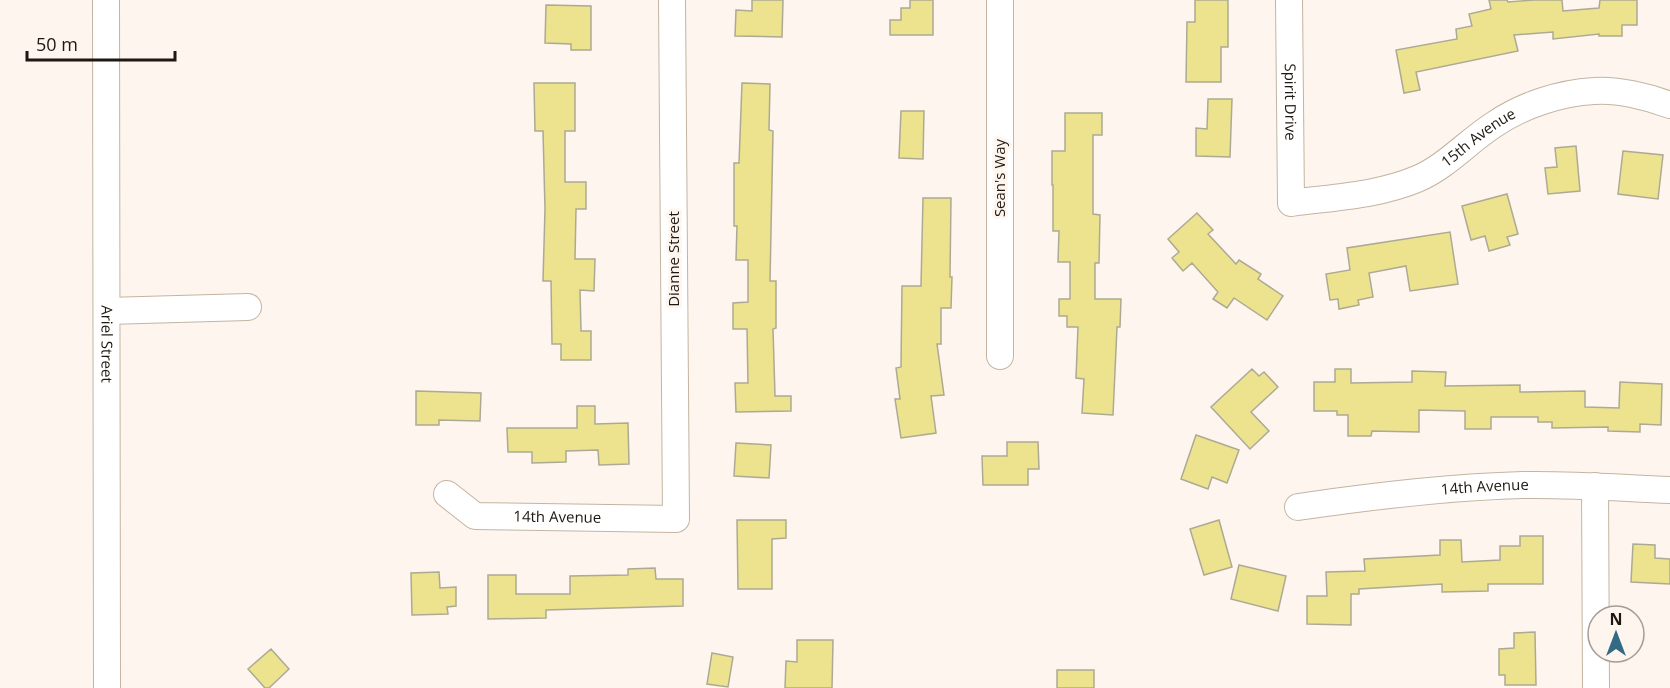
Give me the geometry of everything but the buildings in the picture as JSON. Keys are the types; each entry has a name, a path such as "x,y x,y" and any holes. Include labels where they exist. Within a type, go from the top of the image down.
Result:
{"street":[{"name":"Ariel Street","path":"106,0 107,688"},
{"name":"Dianne Street","path":"672,0 676,519"},
{"name":"Sean's Way","path":"1000,0 1000,356"},
{"name":"Spirit Drive","path":"1289,0 1291,203"},
{"name":"15th Avenue","path":"1291,203 1364,195 1392,189 1444,164 1496,123 1542,101 1569,94 1596,90 1632,94 1670,105"},
{"path":"106,311 248,307"},
{"name":"14th Avenue","path":"1299,507 1373,496 1525,485 1670,490"},
{"path":"1595,486 1596,688"},
{"name":"14th Avenue","path":"447,494 475,516 676,519"}]}
